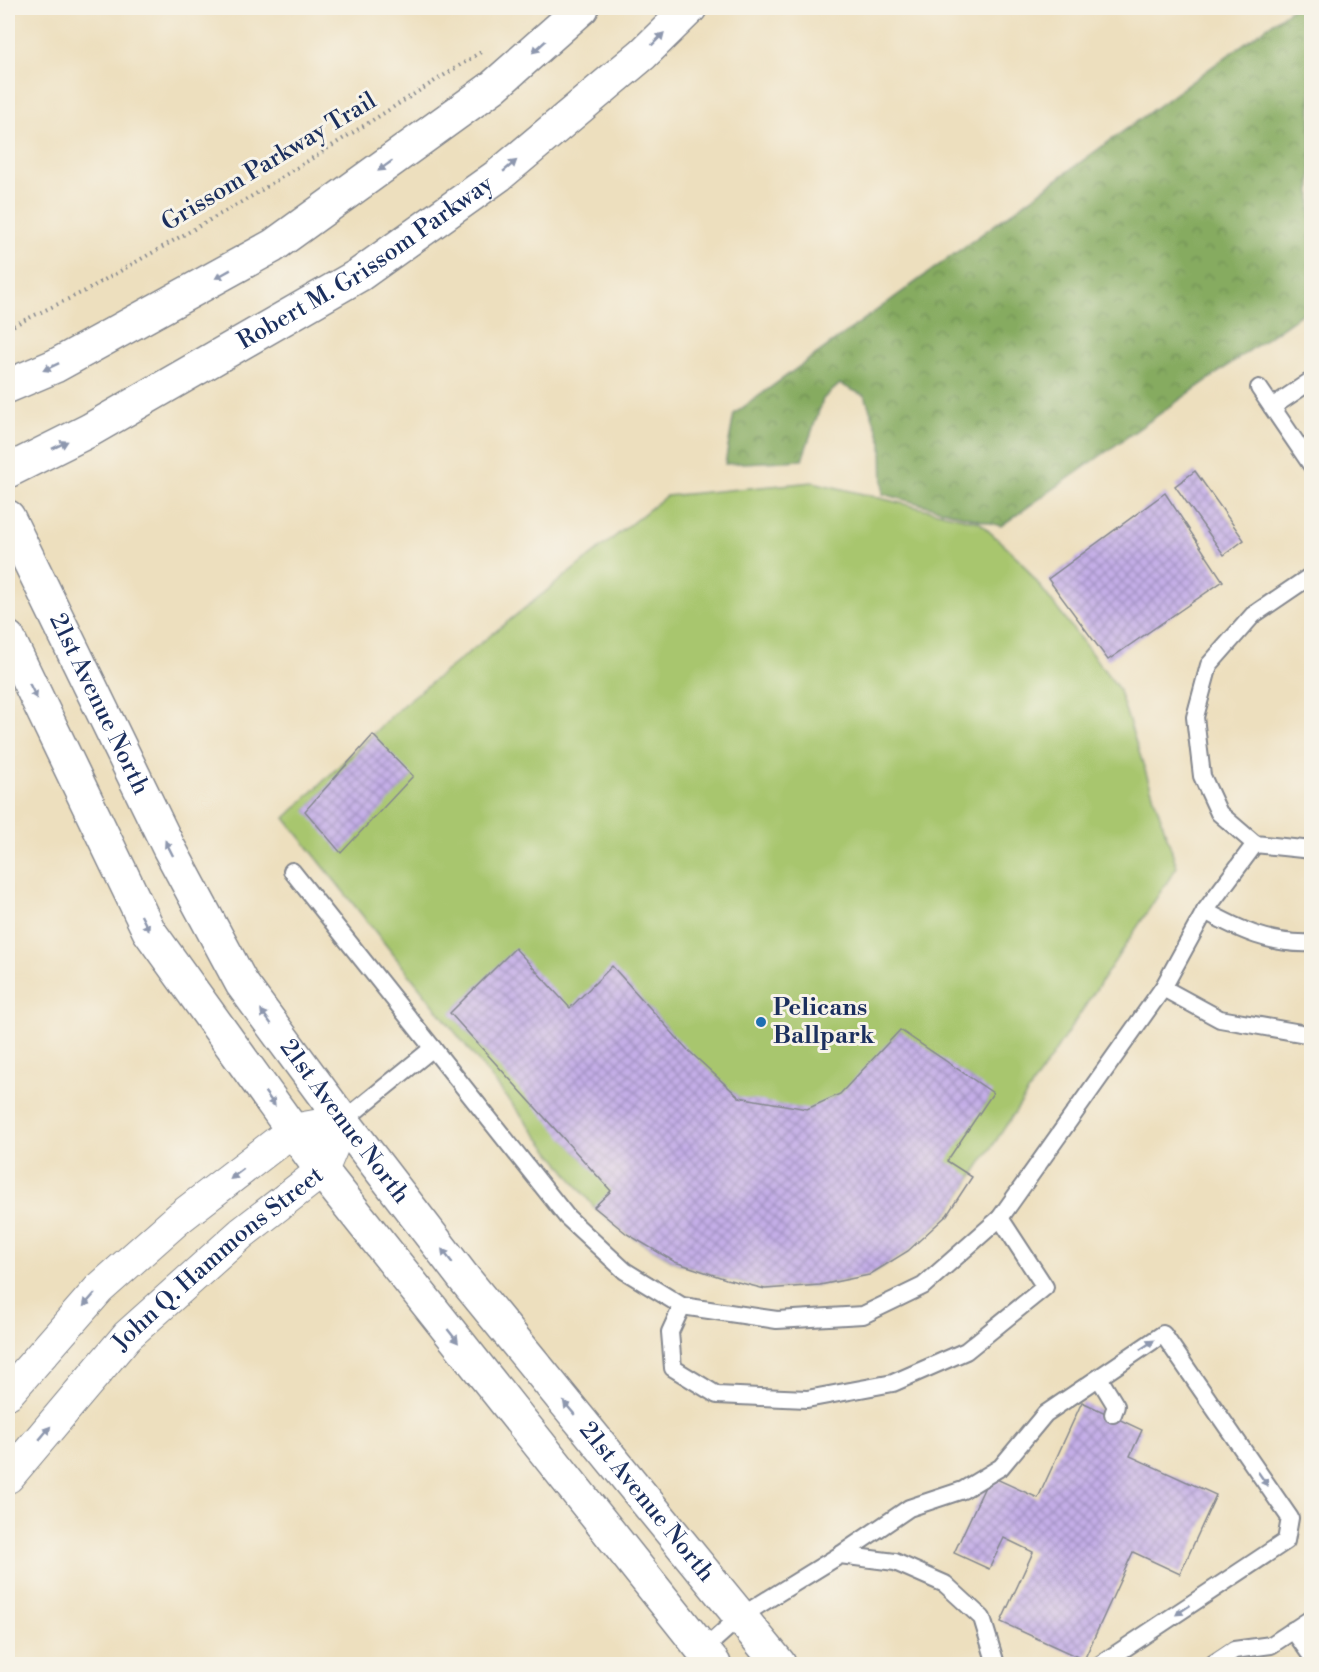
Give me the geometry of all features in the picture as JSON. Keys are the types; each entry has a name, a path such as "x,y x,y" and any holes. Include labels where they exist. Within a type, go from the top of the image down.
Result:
{"main road":[{"path":"8,386 55,366 273,246 493,87 582,8"},
{"name":"Robert M. Grissom Parkway","path":"8,471 90,430 359,275 499,175 643,54 690,8"},
{"name":"21st Avenue North","path":"8,518 169,848 242,984 506,1332 779,1665"},
{"name":"21st Avenue North","path":"8,638 149,931 322,1171 708,1657"}],"street":[{"name":"John Q. Hammons Street","path":"8,1393 99,1289 179,1218 292,1130 343,1120"},
{"name":"John Q. Hammons Street","path":"8,1477 127,1336 242,1233 322,1171 343,1120"}],"lane":[{"path":"1272,407 1311,380"},
{"path":"1259,388 1311,465"},
{"path":"1311,575 1253,615 1209,665 1195,717 1202,776 1220,813 1255,844 1311,850"},
{"path":"292,871 567,1217 625,1271 682,1306 777,1320 863,1315 923,1286 1000,1218 1163,988 1205,911 1255,844"},
{"path":"1205,911 1240,931 1290,944 1311,943"},
{"path":"1163,988 1220,1019 1311,1035"},
{"path":"343,1120 433,1048"},
{"path":"682,1306 669,1332 673,1368 717,1395 807,1399 893,1383 966,1350 1045,1287 1000,1218"},
{"path":"708,1657 741,1616 840,1555 909,1508 963,1490 1001,1467 1045,1414 1163,1334 1290,1518 1286,1541 1101,1665"},
{"path":"1099,1378 1116,1406 1113,1414"},
{"path":"840,1555 895,1562 945,1584 982,1618 996,1665"},
{"path":"1213,1665 1234,1650 1271,1645 1311,1618"},
{"path":"1293,1630 1311,1658"}],"path":[{"name":"Grissom Parkway Trail","path":"8,328 86,291 252,196 484,50"}],"green space":[{"path":"1293,8 1311,8 1311,307 1001,526 883,494 882,443 865,396 840,384 823,399 802,460 725,464 734,414"},
{"name":"Pelicans Ballpark","path":"813,482 979,522 1020,560 1118,688 1177,867 947,1215 908,1251 869,1275 820,1285 765,1289 675,1262 627,1234 594,1207 285,818 404,704 666,496"}],"building":[{"path":"1195,471 1244,540 1224,555 1175,486"},
{"path":"1165,493 1223,581 1108,660 1048,579"},
{"path":"373,735 413,776 341,853 305,811"},
{"path":"515,948 570,1008 612,966 687,1049 739,1097 807,1109 840,1094 900,1030 993,1093 947,1161 972,1177 947,1215 908,1251 869,1275 820,1285 765,1289 675,1262 627,1234 594,1207 611,1191 450,1013"},
{"path":"1082,1402 1142,1430 1130,1456 1216,1495 1180,1574 1133,1552 1084,1660 1001,1622 1033,1552 1004,1538 989,1569 954,1553 990,1476 1038,1498"}],"place":[{"name":"Pelicans Ballpark","path":"761,1022"}]}
